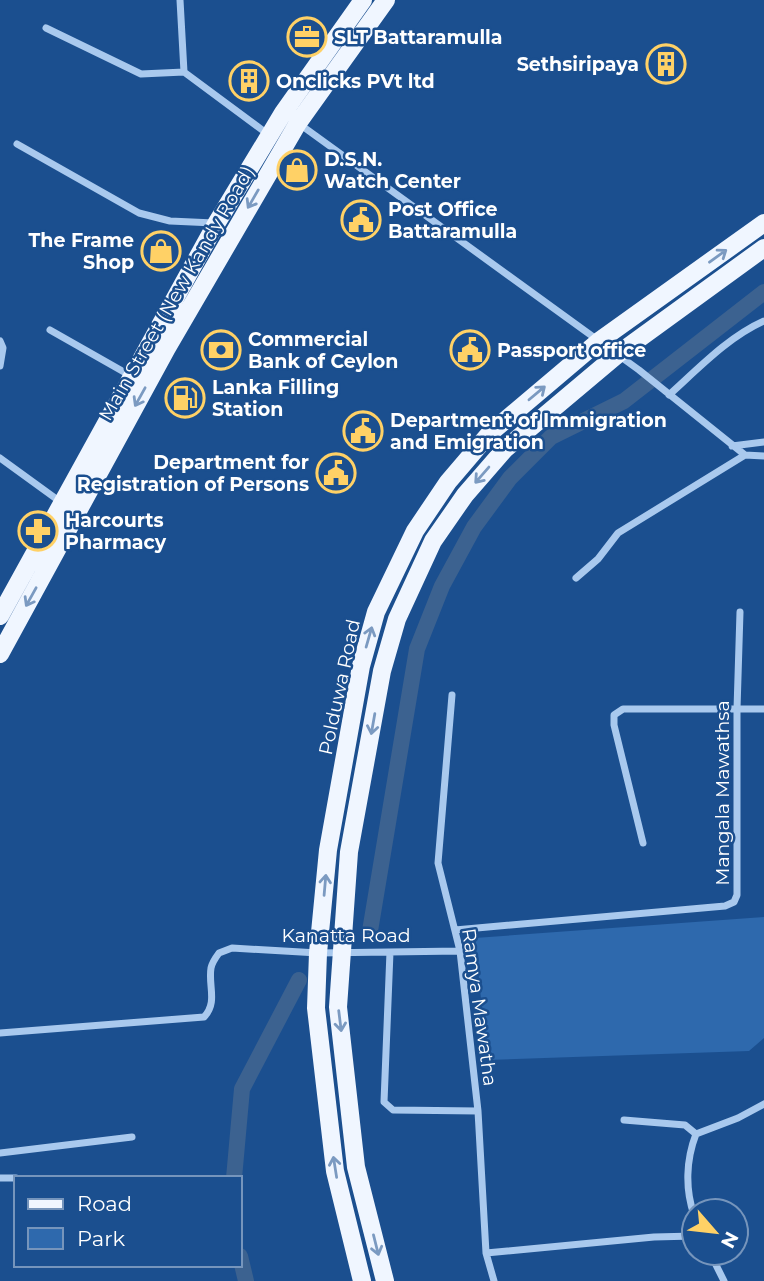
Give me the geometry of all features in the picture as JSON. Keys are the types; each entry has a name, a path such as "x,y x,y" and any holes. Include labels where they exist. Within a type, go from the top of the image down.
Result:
{"main road":[{"name":"Main Street (New Kandy Road)","path":"0,654 131,376 216,224 269,136 290,118 386,0"},
{"name":"Main Street (New Kandy Road)","path":"2,605 70,507 174,337 290,118 355,3"},
{"name":"Polduwa Road","path":"362,1281 335,1171 316,1008 318,953 328,850 361,666 376,612 415,531 448,482 489,434 599,341 764,223"},
{"name":"Polduwa Road","path":"385,1281 356,1167 338,1007 349,852 382,671 397,619 433,541 465,495 505,449 618,354 764,248"}],"street":[{"path":"180,0 184,72"},
{"path":"46,27 141,74 184,72 269,136"},
{"path":"290,118 618,354 744,455"},
{"path":"17,144 139,213 170,221 216,224"},
{"path":"669,395 713,356 752,326 764,321"},
{"path":"50,330 131,376"},
{"path":"0,341 3,348 0,366"},
{"path":"733,446 764,442"},
{"path":"576,578 598,559 618,533 744,455 764,456"},
{"path":"0,458 70,507"},
{"name":"Mangala Mawathsa","path":"455,930 725,906 734,902 737,895 740,612"},
{"name":"Ramya Mawatha","path":"452,695 438,863 460,951 478,1111 486,1253 494,1281"},
{"path":"643,843 614,725 614,715 623,709 764,709"},
{"name":"Kanatta Road","path":"0,1033 204,1017 211,1010 213,998 211,966 219,953 232,948 318,953 460,951"},
{"path":"390,952 384,1102 393,1110 478,1111"},
{"path":"688,1197 690,1150 696,1134 738,1118 764,1104"},
{"path":"624,1120 685,1125 696,1134"},
{"path":"0,1153 132,1137"},
{"path":"486,1253 680,1236"}],"green space":[{"path":"764,917 764,1038 749,1051 487,1060 475,938"}],"waterway":[{"path":"370,931 417,649 442,586 474,527 510,478 551,437 624,401 764,292"},
{"path":"234,1176 242,1089 299,980"},
{"path":"242,1264 246,1281"}],"place":[{"name":"SLT Battaramulla","path":"307,37"},
{"name":"Sethsiripaya","path":"666,64"},
{"name":"Onclicks PVt ltd","path":"249,81"},
{"name":"D.S.N. Watch Center","path":"297,170"},
{"name":"Post Office Battaramulla","path":"361,220"},
{"name":"The Frame Shop","path":"161,251"},
{"name":"Commercial Bank of Ceylon","path":"221,350"},
{"name":"Passport office","path":"470,350"},
{"name":"Lanka Filling Station","path":"185,398"},
{"name":"Department of Immigration and Emigration","path":"363,431"},
{"name":"Department for Registration of Persons","path":"336,473"},
{"name":"Harcourts Pharmacy","path":"38,531"}]}
